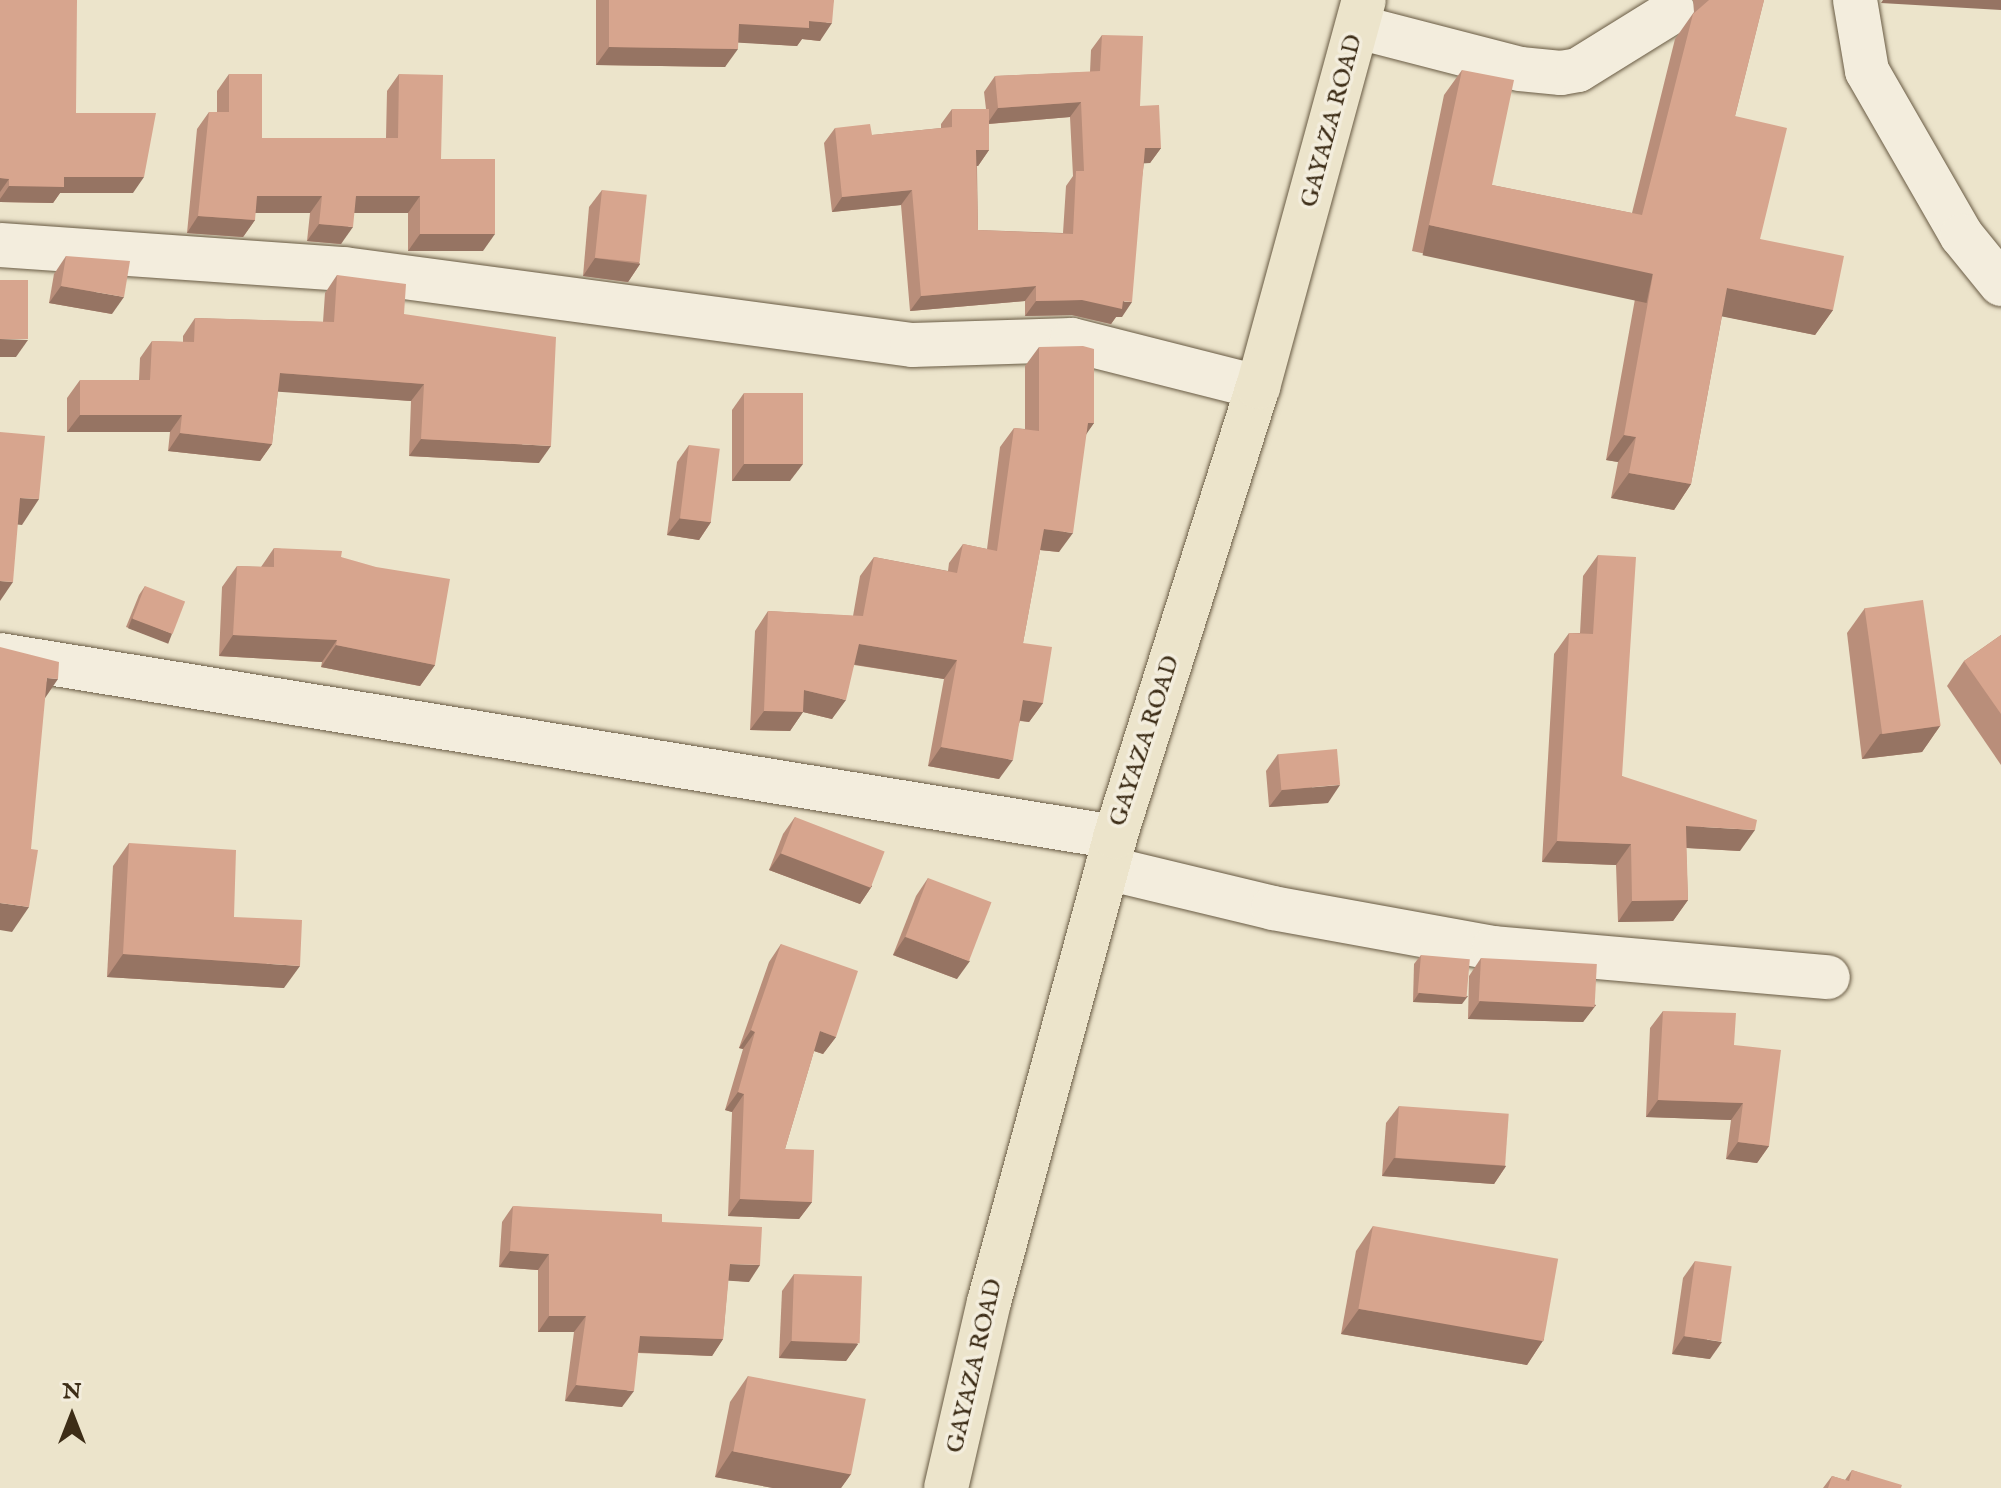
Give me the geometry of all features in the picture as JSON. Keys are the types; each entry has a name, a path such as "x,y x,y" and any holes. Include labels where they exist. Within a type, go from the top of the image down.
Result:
{"main road":[{"name":"GAYAZA ROAD","path":"946,1488 989,1302 1111,853 1258,387 1361,14"}],"street":[{"path":"1855,0 1867,71 1962,236 2001,284"},
{"path":"1361,14 1520,69 1561,73 1578,70 1673,11"},
{"path":"0,245 344,269 912,345 1072,340 1258,387"},
{"path":"0,655 1111,853 1273,908 1494,948 1828,977"}],"building":[{"path":"0,0 77,0 76,113 156,113 144,177 64,177 64,187 9,186 9,179 0,178"},
{"path":"609,0 834,0 832,23 809,21 809,28 739,24 738,49 609,47"},
{"path":"1709,0 1764,0 1735,116 1787,128 1760,239 1844,256 1833,310 1727,288 1691,484 1629,473 1636,437 1624,435 1653,274 1429,225 1462,70 1514,80 1492,185 1642,215 1693,14"},
{"path":"1102,35 1143,36 1140,106 1159,105 1161,148 1145,148 1132,302 1123,301 1122,309 1082,300 1036,301 1036,286 921,296 912,190 842,197 835,128 870,124 872,135 952,127 952,109 989,109 989,150 976,150 978,230 1073,234 1076,171 1084,171 1081,102 998,108 995,76 1100,71"},
{"path":"229,74 262,74 262,138 398,138 399,74 443,75 441,159 495,159 495,234 420,234 420,196 356,196 353,227 319,224 322,196 257,196 255,220 198,216 209,112 229,112"},
{"path":"602,190 647,195 640,262 595,258"},
{"path":"66,256 130,261 124,297 61,286"},
{"path":"337,275 406,284 404,314 556,337 551,446 421,439 424,384 280,373 272,444 180,433 182,415 80,415 80,380 150,380 152,341 194,342 195,318 334,322"},
{"path":"0,280 28,280 28,339 0,339"},
{"path":"1083,346 1094,349 1094,423 1088,423 1073,533 1044,529 1023,643 1052,647 1043,703 1023,700 1013,760 941,747 957,660 859,644 846,700 804,690 803,712 764,711 768,611 863,616 874,557 957,573 963,544 997,551 1014,428 1039,431 1039,347"},
{"path":"744,393 803,393 803,464 744,464"},
{"path":"0,432 45,436 39,499 20,498 13,582 0,581"},
{"path":"689,445 720,449 711,522 680,518"},
{"path":"274,548 342,551 341,557 376,567 450,579 435,665 336,645 337,640 233,635 237,566 274,567"},
{"path":"1598,555 1636,557 1622,776 1757,820 1755,830 1686,826 1688,900 1632,901 1631,844 1557,841 1569,633 1593,634"},
{"path":"145,586 185,601 173,634 132,619"},
{"path":"1923,600 1941,726 1882,734 1865,608"},
{"path":"2001,635 2001,714 1964,661"},
{"path":"0,647 59,662 58,679 47,678 31,849 38,850 29,907 0,903"},
{"path":"1337,749 1340,785 1281,790 1278,754"},
{"path":"795,817 885,851 871,888 781,853"},
{"path":"129,843 236,850 234,917 302,920 300,966 123,954"},
{"path":"928,878 991,902 969,961 905,937"},
{"path":"781,944 858,971 836,1037 820,1031 785,1149 814,1150 812,1202 740,1199 744,1094 738,1092 755,1032 751,1030"},
{"path":"1421,955 1470,959 1467,997 1418,993"},
{"path":"1481,958 1597,964 1595,1007 1479,1001"},
{"path":"1663,1011 1736,1013 1734,1045 1781,1050 1769,1146 1738,1142 1743,1103 1658,1100"},
{"path":"1399,1106 1509,1114 1505,1166 1395,1158"},
{"path":"513,1206 662,1214 662,1222 762,1227 760,1265 730,1264 723,1339 640,1336 634,1391 576,1385 586,1316 549,1316 549,1254 510,1251"},
{"path":"1373,1226 1558,1259 1544,1341 1358,1309"},
{"path":"1695,1261 1732,1266 1721,1341 1684,1336"},
{"path":"794,1274 862,1276 860,1343 792,1341"},
{"path":"748,1376 866,1399 851,1474 733,1452"},
{"path":"1852,1470 1902,1485 1901,1488 1828,1488 1832,1476 1849,1481"}]}
